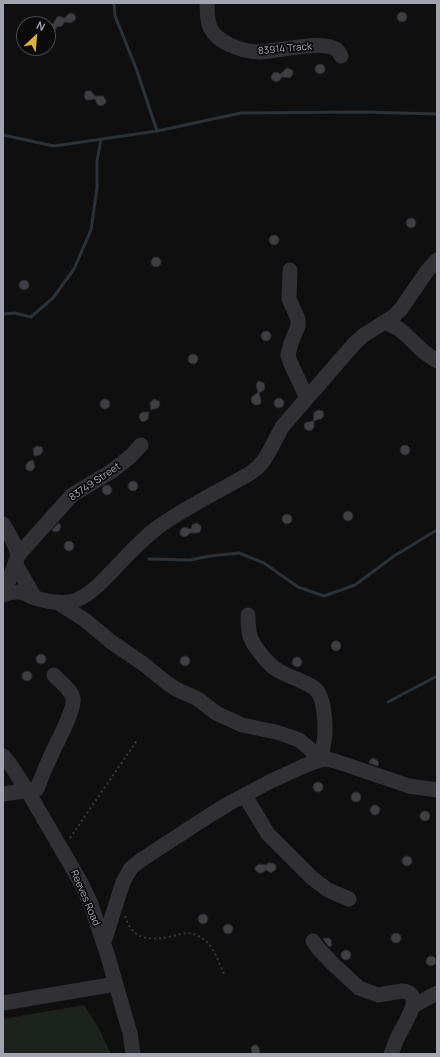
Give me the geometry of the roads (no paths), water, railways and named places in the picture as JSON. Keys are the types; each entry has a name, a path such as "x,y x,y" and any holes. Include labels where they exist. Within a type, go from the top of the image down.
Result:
{"street":[{"name":"83914 Track","path":"207,3 207,17 211,29 216,37 232,46 260,52 300,46 323,46 335,49 341,56"},
{"path":"3,595 11,592 19,592 35,598 57,602 64,603 73,601 92,591 138,544 157,528 258,468 270,450 282,427 355,343 364,335 394,316 401,309 427,271 437,260"},
{"path":"290,270 289,299 298,320 298,326 288,355 291,366 307,398"},
{"path":"385,322 399,329 424,352 437,361"},
{"name":"83749 Street","path":"3,590 9,580 16,559 22,549 72,495 112,471 131,456 141,445"},
{"path":"3,524 14,543 17,550 16,559 35,598"},
{"path":"57,602 85,620 110,641 176,689 198,699 216,713 242,726 276,732 299,740 320,760"},
{"path":"248,615 251,638 255,646 265,658 274,668 312,686 320,696 325,720 325,733 320,760"},
{"path":"3,794 32,790 48,761 73,707 73,699 70,691 54,675"},
{"name":"Reeves Road","path":"3,756 32,790 91,904 104,942 130,1033 133,1054"},
{"path":"104,942 123,882 131,868 207,817 271,781 308,764 327,759 409,786 437,790"},
{"path":"245,796 268,834 312,878 328,890 349,899"},
{"path":"91,904 103,904 118,900"},
{"path":"313,941 333,964 356,985 363,989 378,995 397,991 405,991 410,994 413,1006 391,1054"},
{"path":"3,1003 116,984"},
{"path":"413,1006 437,993"}],"waterway":[{"path":"114,3 115,16 136,68 157,131"},
{"path":"3,135 54,146 157,131 241,113 363,112 437,114"},
{"path":"3,314 15,313 31,317 53,298 74,269 91,230 97,188 97,161 101,139"},
{"path":"149,559 190,560 239,553 264,563 298,587 324,596 355,585 394,556 437,530"},
{"path":"388,702 437,676"}]}
